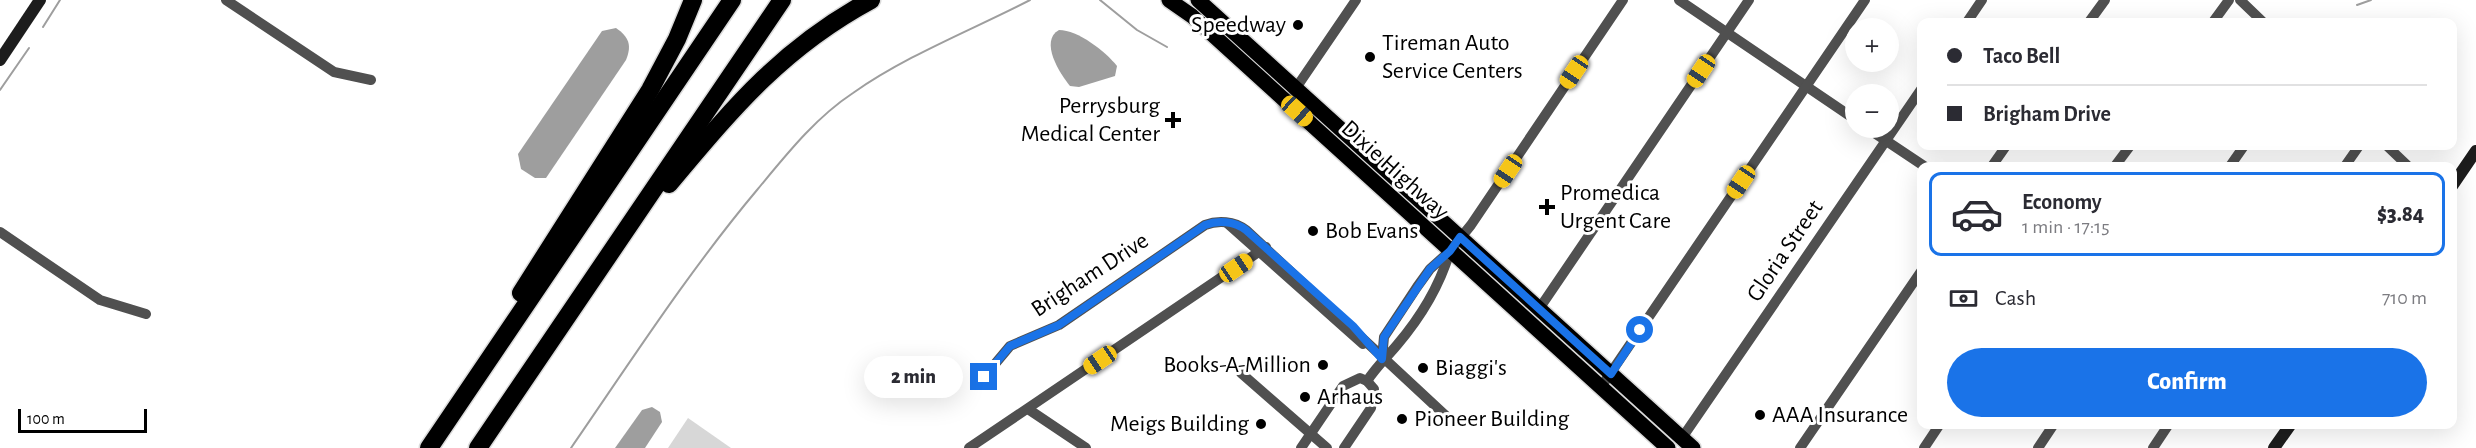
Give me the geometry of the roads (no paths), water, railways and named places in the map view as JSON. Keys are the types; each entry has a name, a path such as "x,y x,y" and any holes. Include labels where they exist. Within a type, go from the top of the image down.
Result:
{"highway":[{"path":"427,448 650,90 677,39 693,0"},
{"path":"427,448 732,0"},
{"path":"478,448 782,0"},
{"path":"574,306 657,198 760,80 808,39 871,0"}],"main road":[{"name":"Dixie Highway","path":"1169,0 1192,16 1668,448"},
{"name":"Dixie Highway","path":"1198,0 1688,443"}],"street":[{"path":"0,60 40,0"},
{"path":"225,0 334,72 371,80"},
{"path":"1296,88 1356,0"},
{"path":"1382,359 1384,337 1430,269 1450,251 1471,225 1623,0"},
{"path":"1679,0 1845,113"},
{"path":"1539,309 1749,0"},
{"path":"1601,387 1865,0"},
{"path":"1970,18 1982,0"},
{"path":"2092,18 2105,0"},
{"path":"2216,18 2229,0"},
{"path":"2240,0 2259,18"},
{"name":"Gloria Street","path":"1688,443 1917,95"},
{"path":"1883,138 1918,162"},
{"path":"2391,150 2404,162"},
{"path":"2457,179 2476,151"},
{"name":"Brigham Drive","path":"984,377 1010,346 1059,325 1205,225 1219,221 1242,227 1262,250 1353,326 1382,359 1446,416"},
{"path":"0,232 100,300 146,314"},
{"path":"969,448 1262,250"},
{"path":"1367,381 1382,359 1397,346 1442,279 1450,251"},
{"path":"1800,448 1917,277"},
{"path":"1241,373 1328,448"},
{"path":"1301,448 1343,386 1355,378 1367,381 1374,389 1373,402 1344,448"},
{"path":"1028,409 1086,448"},
{"path":"1924,448 1937,429"},
{"path":"2038,448 2051,429"},
{"path":"2153,448 2166,429"},
{"path":"2274,448 2287,429"}],"waterway":[{"path":"43,27 60,0"},
{"path":"571,448 708,252 779,164 814,125 839,103 874,79 1030,0"},
{"path":"1100,0 1137,30 1167,47"},
{"path":"2357,5 2371,0"},
{"path":"0,90 29,48"}],"place":[{"name":"Speedway","path":"1298,25"},
{"name":"Tireman Auto Service Centers","path":"1370,57"},
{"name":"Perrysburg Medical Center","path":"1173,120"},
{"name":"Promedica Urgent Care","path":"1547,207"},
{"name":"Bob Evans","path":"1313,231"},
{"name":"Books-A-Million","path":"1323,365"},
{"name":"Biaggi's","path":"1423,368"},
{"name":"Arhaus","path":"1305,397"},
{"name":"AAA Insurance","path":"1760,415"},
{"name":"Pioneer Building","path":"1402,419"},
{"name":"Meigs Building","path":"1261,424"}]}
